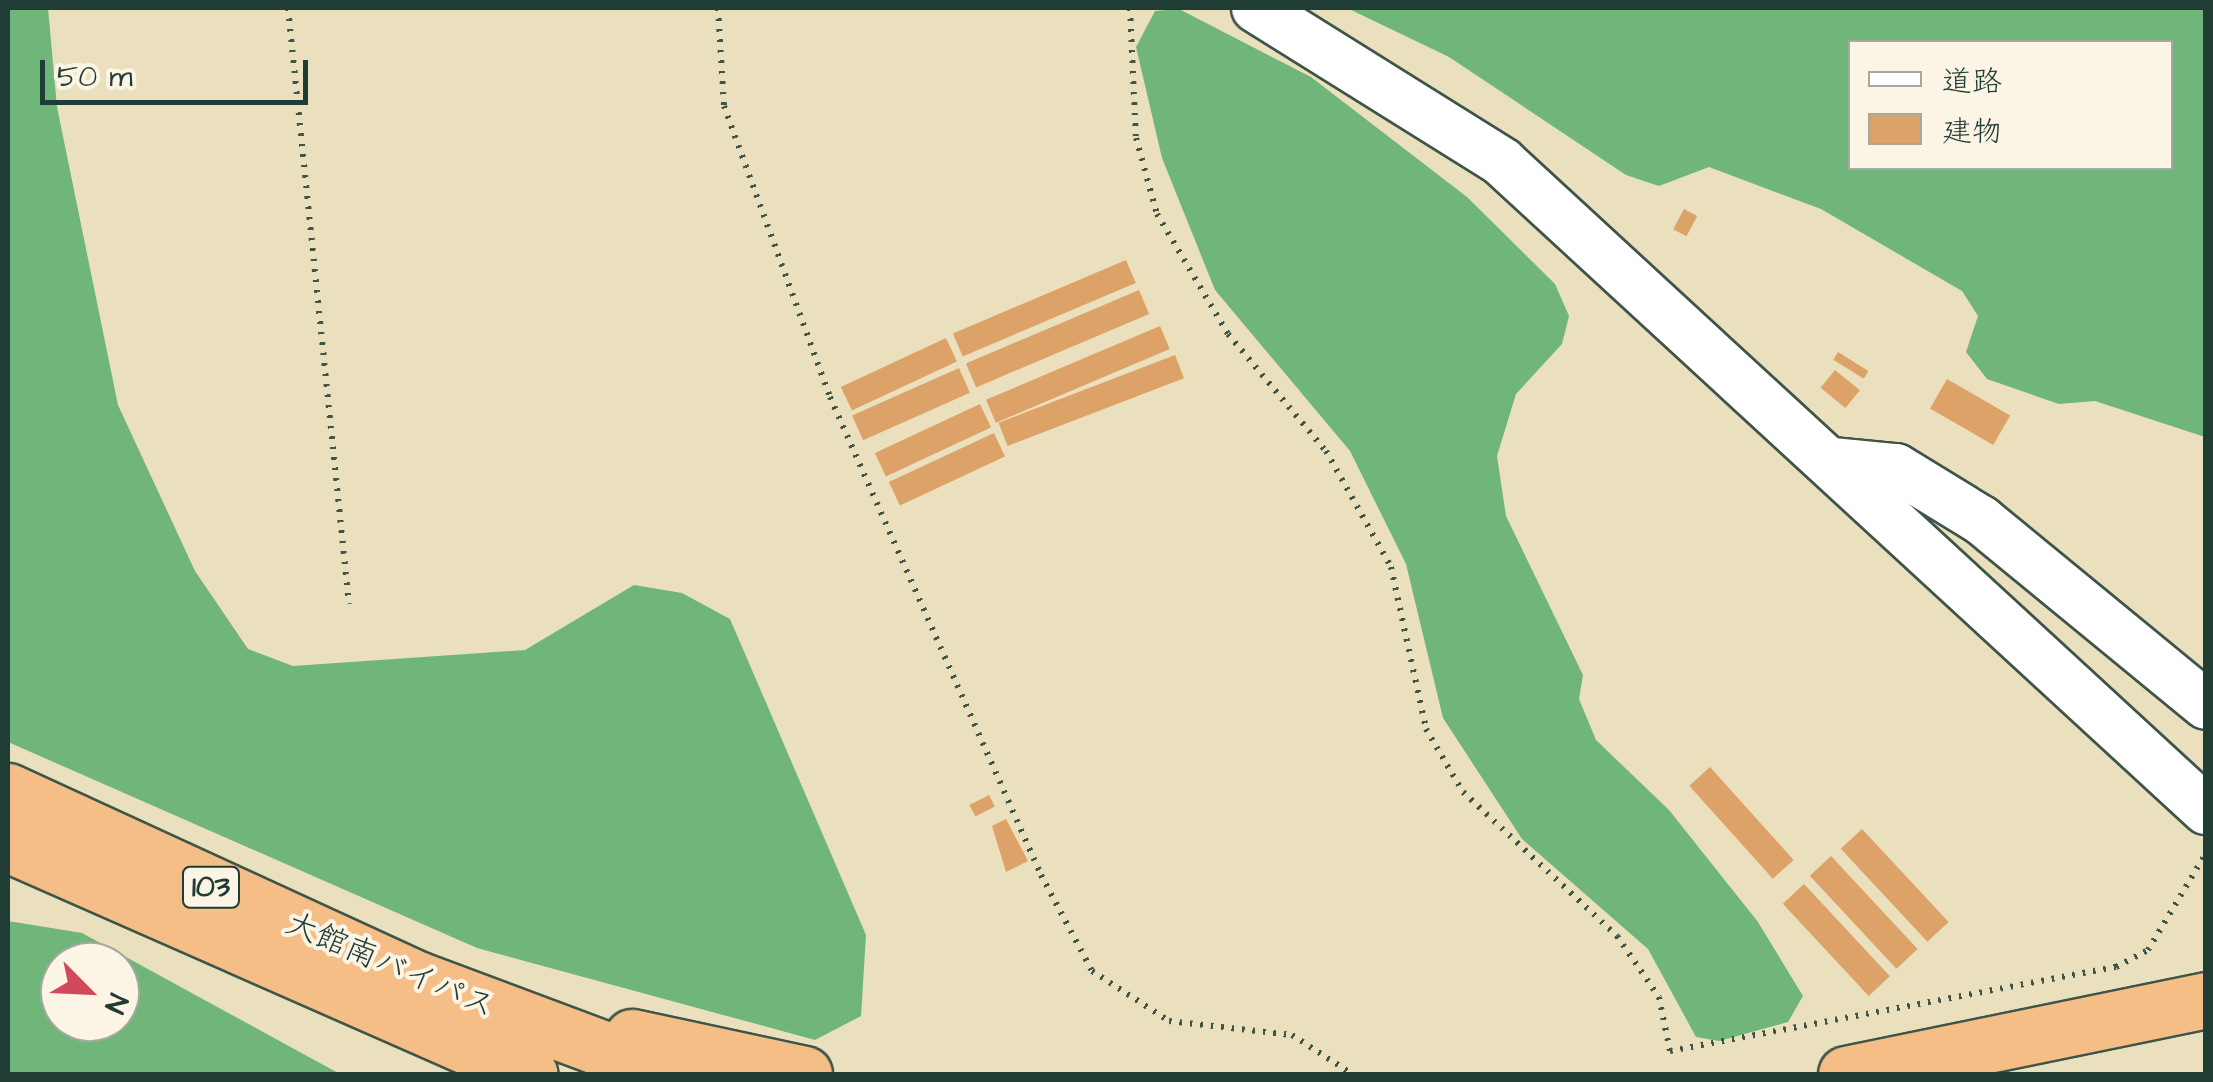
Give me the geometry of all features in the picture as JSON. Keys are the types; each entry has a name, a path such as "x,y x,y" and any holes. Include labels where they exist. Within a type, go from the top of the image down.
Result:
{"highway":[{"name":"大館南バイパス","path":"8,791 408,1001 530,1074"},
{"name":"大館南バイパス","path":"8,844 408,1001 671,1074"},
{"path":"1846,1074 2206,1000"},
{"path":"408,1001 804,1074"},
{"path":"408,1001 500,1074"}],"street":[{"path":"1256,8 1502,162 2206,810"},
{"path":"1832,462 1896,468 1980,520 2206,706"}],"path":[{"path":"288,8 348,604"},
{"path":"718,8 724,106 830,398 1041,875 1092,970 1169,1020 1292,1035 1352,1074"},
{"path":"1130,8 1136,138 1157,214 1228,334 1326,451 1391,567 1426,729 1463,792 1617,936 1659,997 1670,1051 2116,967 2148,950 2206,853"}],"green space":[{"path":"8,8 48,8 57,107 118,405 195,571 248,649 293,666 525,650 634,585 682,593 730,619 866,935 861,1016 815,1040 477,948 8,742"},
{"path":"1347,8 2205,8 2205,437 2095,401 2059,404 1987,379 1966,352 1978,316 1962,291 1821,209 1709,167 1659,186 1626,175 1449,57"},
{"path":"1179,9 1311,77 1467,197 1555,284 1569,316 1562,344 1516,394 1497,456 1506,516 1583,675 1579,699 1596,740 1669,810 1758,922 1803,996 1788,1022 1719,1041 1696,1037 1648,949 1522,839 1443,718 1406,564 1350,451 1215,290 1162,158 1136,47 1155,11"},
{"path":"8,921 82,933 98,942 40,942 40,1042 140,1042 140,965 340,1074 8,1074"}],"building":[{"path":"1684,209 1697,216 1686,236 1673,229"},
{"path":"1126,260 1136,283 963,356 953,333"},
{"path":"1139,290 1149,314 976,387 966,363"},
{"path":"1160,326 1170,349 996,423 986,400"},
{"path":"946,338 957,362 852,411 841,387"},
{"path":"1838,352 1869,371 1864,379 1833,360"},
{"path":"1175,355 1184,378 1008,446 999,423"},
{"path":"959,368 970,393 863,440 852,416"},
{"path":"1835,370 1860,390 1845,408 1821,388"},
{"path":"1947,379 2010,416 1993,445 1930,408"},
{"path":"980,404 991,428 886,477 875,453"},
{"path":"994,433 1005,457 900,506 889,482"},
{"path":"1710,767 1794,860 1773,879 1689,786"},
{"path":"989,795 995,807 975,817 969,805"},
{"path":"1006,819 1028,861 1006,872 992,826"},
{"path":"1862,829 1949,922 1927,942 1841,849"},
{"path":"1831,856 1918,949 1896,969 1810,876"},
{"path":"1804,884 1890,976 1869,996 1783,904"}]}
